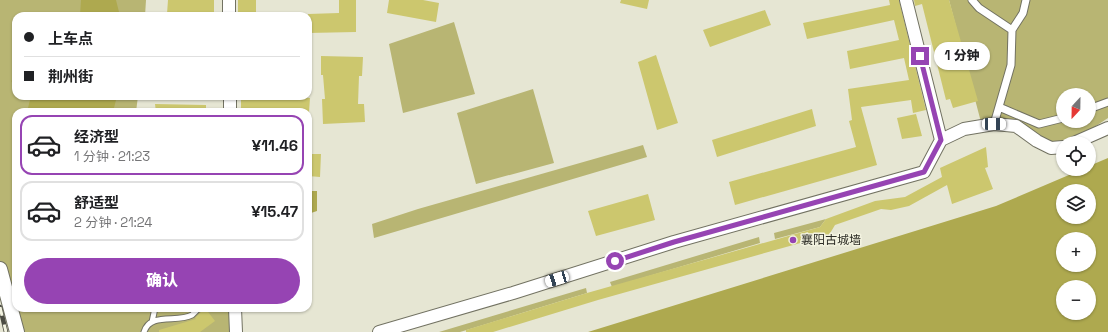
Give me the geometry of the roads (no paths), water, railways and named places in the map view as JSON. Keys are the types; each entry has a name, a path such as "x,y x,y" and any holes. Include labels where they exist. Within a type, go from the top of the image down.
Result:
{"main road":[{"path":"0,269 17,332"}],"street":[{"path":"229,0 229,12"},
{"path":"906,0 941,140"},
{"path":"972,0 979,8 1012,30"},
{"path":"994,124 1011,65 1012,30 1023,13 1026,0"},
{"path":"1096,106 1108,102"},
{"path":"999,107 1039,124 1056,120"},
{"path":"380,332 513,293 674,242 924,172 941,140 964,129 994,124 1016,126 1037,141 1051,148 1056,148"},
{"path":"1090,136 1108,128"},
{"path":"236,312 236,332"}],"lane":[{"path":"152,322 155,312"},
{"path":"144,332 152,322 161,319 178,319 194,312"}],"railway":[{"path":"0,307 6,332"}],"place":[{"name":"襄阳古城墙","path":"793,240"}]}
